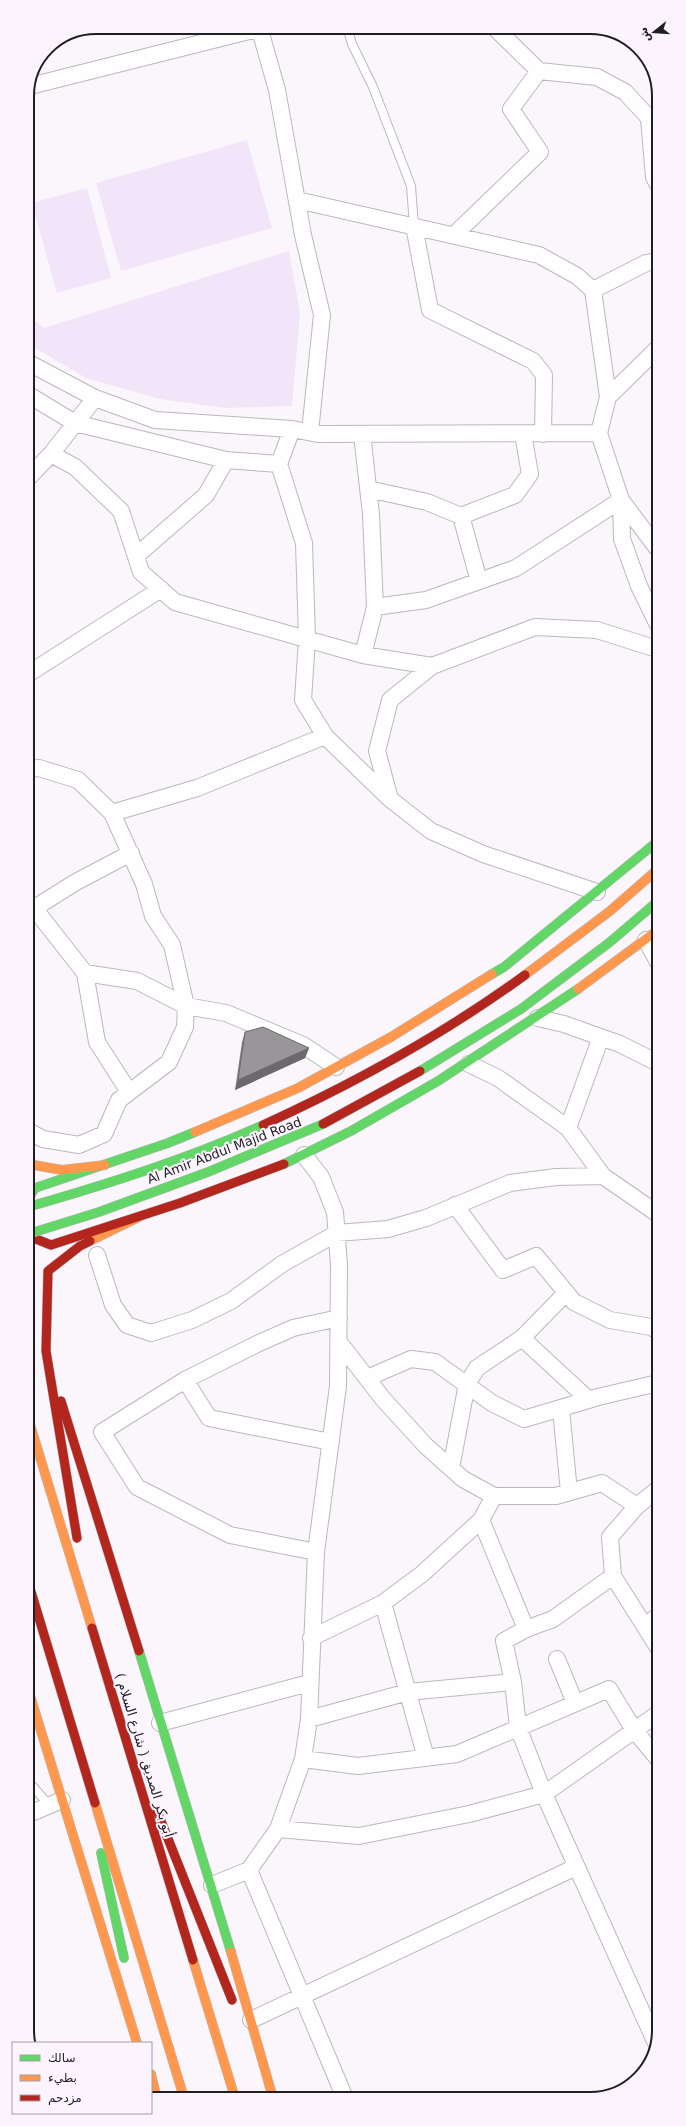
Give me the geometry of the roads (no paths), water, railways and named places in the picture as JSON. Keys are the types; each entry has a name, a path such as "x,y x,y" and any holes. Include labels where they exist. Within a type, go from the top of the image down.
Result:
{"main road":[{"path":"34,1190 168,1143 298,1088 391,1037 504,967 652,846"},
{"name":"Al Amir Abdul Majid Road","path":"34,1205 119,1181 233,1138 313,1102 404,1053 475,1011 547,962 614,909 652,874"},
{"name":"Al Amir Abdul Majid Road","path":"34,1232 99,1212 208,1172 308,1131 420,1071 521,1009 610,942 652,907"},
{"path":"34,1236 36,1239 51,1245 203,1196 304,1155 384,1113 469,1064 538,1018 652,950"},
{"path":"34,1165 62,1170 105,1165"},
{"path":"90,1618 46,1351 48,1271 80,1246 139,1217"},
{"path":"46,1351 160,1723 212,1885 246,2022 270,2092"},
{"name":"( شارع السلام ) أبو بكر الصديق","path":"34,1436 233,2092"},
{"path":"34,1601 76,1746 182,2092"},
{"path":"34,1610 43,1632"},
{"path":"34,1713 56,1803 137,2042"},
{"path":"123,1728 236,2009"},
{"path":"76,1746 126,1967"},
{"path":"135,2005 144,2042"},
{"path":"152,2080 154,2092"}],"street":[{"path":"35,85 237,34"},
{"path":"261,34 277,90 297,200 322,315 310,432"},
{"path":"501,34 538,71 597,77 625,92 652,118"},
{"path":"454,235 540,152 511,109 538,71"},
{"path":"297,200 539,255 576,276 593,290 608,397 599,433 621,500 622,539 639,586 652,613"},
{"path":"414,226 430,310 533,361 544,375 543,434"},
{"path":"593,290 646,263 652,262"},
{"path":"608,397 652,354"},
{"path":"34,366 95,398 155,420 292,429 310,432 362,434 599,433"},
{"path":"34,398 75,423 226,460 279,464"},
{"path":"34,472 51,454 95,398"},
{"path":"292,429 279,464 304,543 307,639 303,700 325,736 390,799 431,832 482,854 597,892"},
{"path":"362,434 368,489 375,607 363,655"},
{"path":"368,489 426,502 461,516 515,495 530,474 523,434"},
{"path":"51,454 75,467 121,511 141,572 175,602 363,655 432,666"},
{"path":"136,556 206,495 226,460"},
{"path":"621,500 652,541"},
{"path":"375,607 426,600 516,568 621,500"},
{"path":"461,516 479,581"},
{"path":"34,670 161,589"},
{"path":"390,799 377,751 390,700 432,666 536,628 597,630 652,647"},
{"path":"112,812 197,788 325,736"},
{"path":"34,768 39,768 78,780 112,812 144,884 153,916 172,945 186,1006 185,1028 169,1062 118,1100 104,1134 80,1145 43,1138 34,1134"},
{"path":"34,908 76,882 131,853"},
{"path":"34,914 85,973 96,1042 129,1092"},
{"path":"85,973 137,981 186,1006 226,1013 303,1045 336,1067"},
{"path":"538,1018 564,1024 601,1037 652,1059"},
{"path":"568,1128 601,1037"},
{"path":"469,1064 498,1078 568,1128 603,1176 652,1210"},
{"path":"212,1885 249,1870 278,1829 303,1759 309,1719 309,1683 316,1552 338,1386 339,1265 335,1212 321,1178 304,1155"},
{"path":"97,1255 113,1305 128,1325 151,1333 192,1320 231,1301 282,1264 337,1233 388,1229 426,1218 510,1183 556,1177 603,1176"},
{"path":"455,1205 503,1270 536,1256 574,1302 610,1320 652,1328"},
{"path":"451,1468 467,1384 477,1368 522,1338 566,1293"},
{"path":"316,1552 230,1535 136,1487 102,1432 185,1380 293,1328 339,1318"},
{"path":"522,1338 588,1400"},
{"path":"339,1342 367,1378 426,1446 463,1479 494,1496 556,1496 602,1482 637,1506"},
{"path":"367,1378 411,1359 435,1362 492,1403 524,1419 588,1400 652,1384"},
{"path":"185,1380 209,1418 331,1442"},
{"path":"561,1409 569,1492"},
{"path":"652,1494 637,1506 610,1537 613,1576 652,1638"},
{"path":"311,1638 383,1603 422,1574 480,1520 494,1496"},
{"path":"480,1520 526,1629"},
{"path":"613,1576 553,1619 526,1629 504,1641 513,1682 518,1726 544,1794 652,2033"},
{"path":"383,1603 426,1758"},
{"path":"645,1626 652,1620"},
{"path":"557,1660 575,1703"},
{"path":"309,1719 408,1692 513,1682"},
{"path":"160,1723 309,1683"},
{"path":"303,1759 358,1766 458,1754 518,1726 609,1689 634,1730 652,1752"},
{"path":"278,1829 359,1836 469,1814 544,1794 652,1718"},
{"path":"34,1812 56,1803"},
{"path":"246,2022 576,1867"},
{"path":"249,1870 342,2092"}],"lane":[{"path":"349,34 352,44 382,109 411,186 414,226"},
{"path":"34,1786 56,1803"}]}
